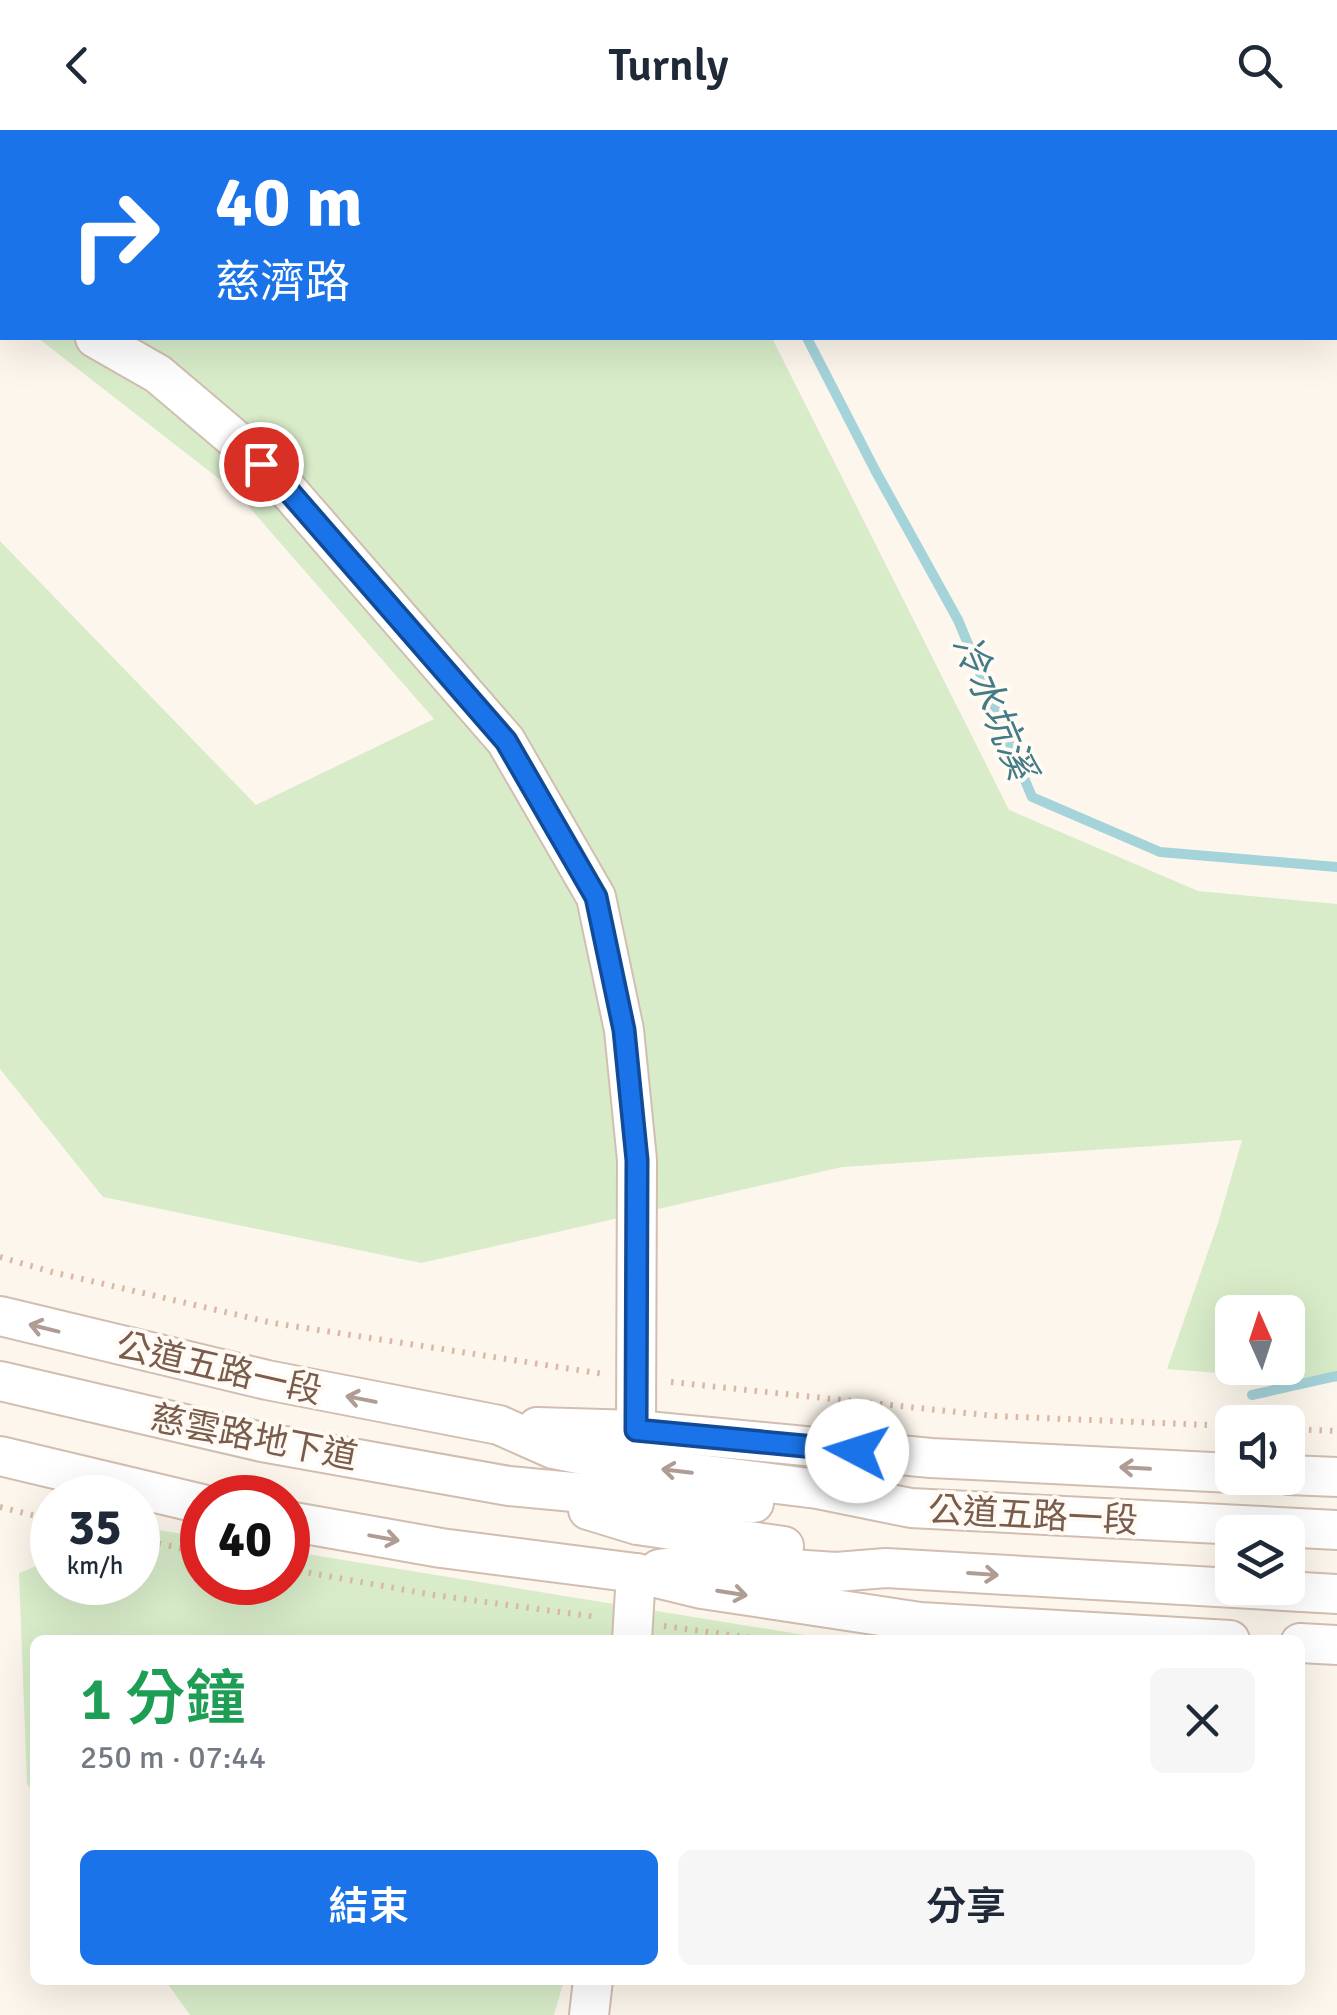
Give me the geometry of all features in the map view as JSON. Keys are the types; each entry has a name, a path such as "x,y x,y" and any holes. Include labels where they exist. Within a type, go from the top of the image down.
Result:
{"street":[{"path":"98,340 158,374 286,488 506,741 596,897 624,1030 637,1160 636,1430"},
{"name":"公道五路一段","path":"0,1316 267,1380 499,1426 636,1430 931,1458 1215,1472"},
{"name":"慈雲路地下道","path":"0,1381 262,1442 508,1486 637,1498 911,1508"},
{"name":"公道五路一段","path":"499,1426 552,1449 636,1466 817,1489 911,1508 1337,1530"},
{"path":"0,1456 180,1499"},
{"path":"1305,1476 1337,1477"},
{"name":"慈雲路地下道","path":"508,1486 637,1524 816,1550 886,1568"},
{"name":"公道五路一段","path":"310,1525 442,1548 636,1573 702,1589 920,1622 1144,1635"},
{"name":"公道五路一段","path":"636,1573 700,1563 836,1572 886,1568 1337,1594"},
{"path":"633,1631 636,1573"},
{"path":"1305,1643 1337,1645"},
{"path":"588,2015 592,1985"}],"path":[{"path":"1305,1430 1337,1431"},
{"path":"0,1508 30,1515"},
{"path":"310,1573 633,1631 693,1635"}],"green space":[{"path":"41,340 773,340 1009,810 1198,891 1337,904 1337,1382 1305,1380 1305,1295 1215,1295 1215,1373 1167,1369 1218,1223 1242,1140 842,1167 421,1263 103,1197 0,1069 0,541 256,805 434,719 236,492"},
{"path":"160,1530 180,1534 180,1605 310,1605 310,1555 804,1635 30,1635 30,1788 19,1573 30,1569 30,1605 160,1605"},
{"path":"169,1985 563,1985 554,2015 190,2015"}],"waterway":[{"name":"冷水坑溪","path":"808,340 958,620 1032,797 1160,852 1337,867"},
{"name":"冷水坑溪","path":"1252,1395 1337,1376"}],"route":[{"path":"261,464 506,741 596,897 624,1030 637,1160 636,1430 857,1451"}]}
